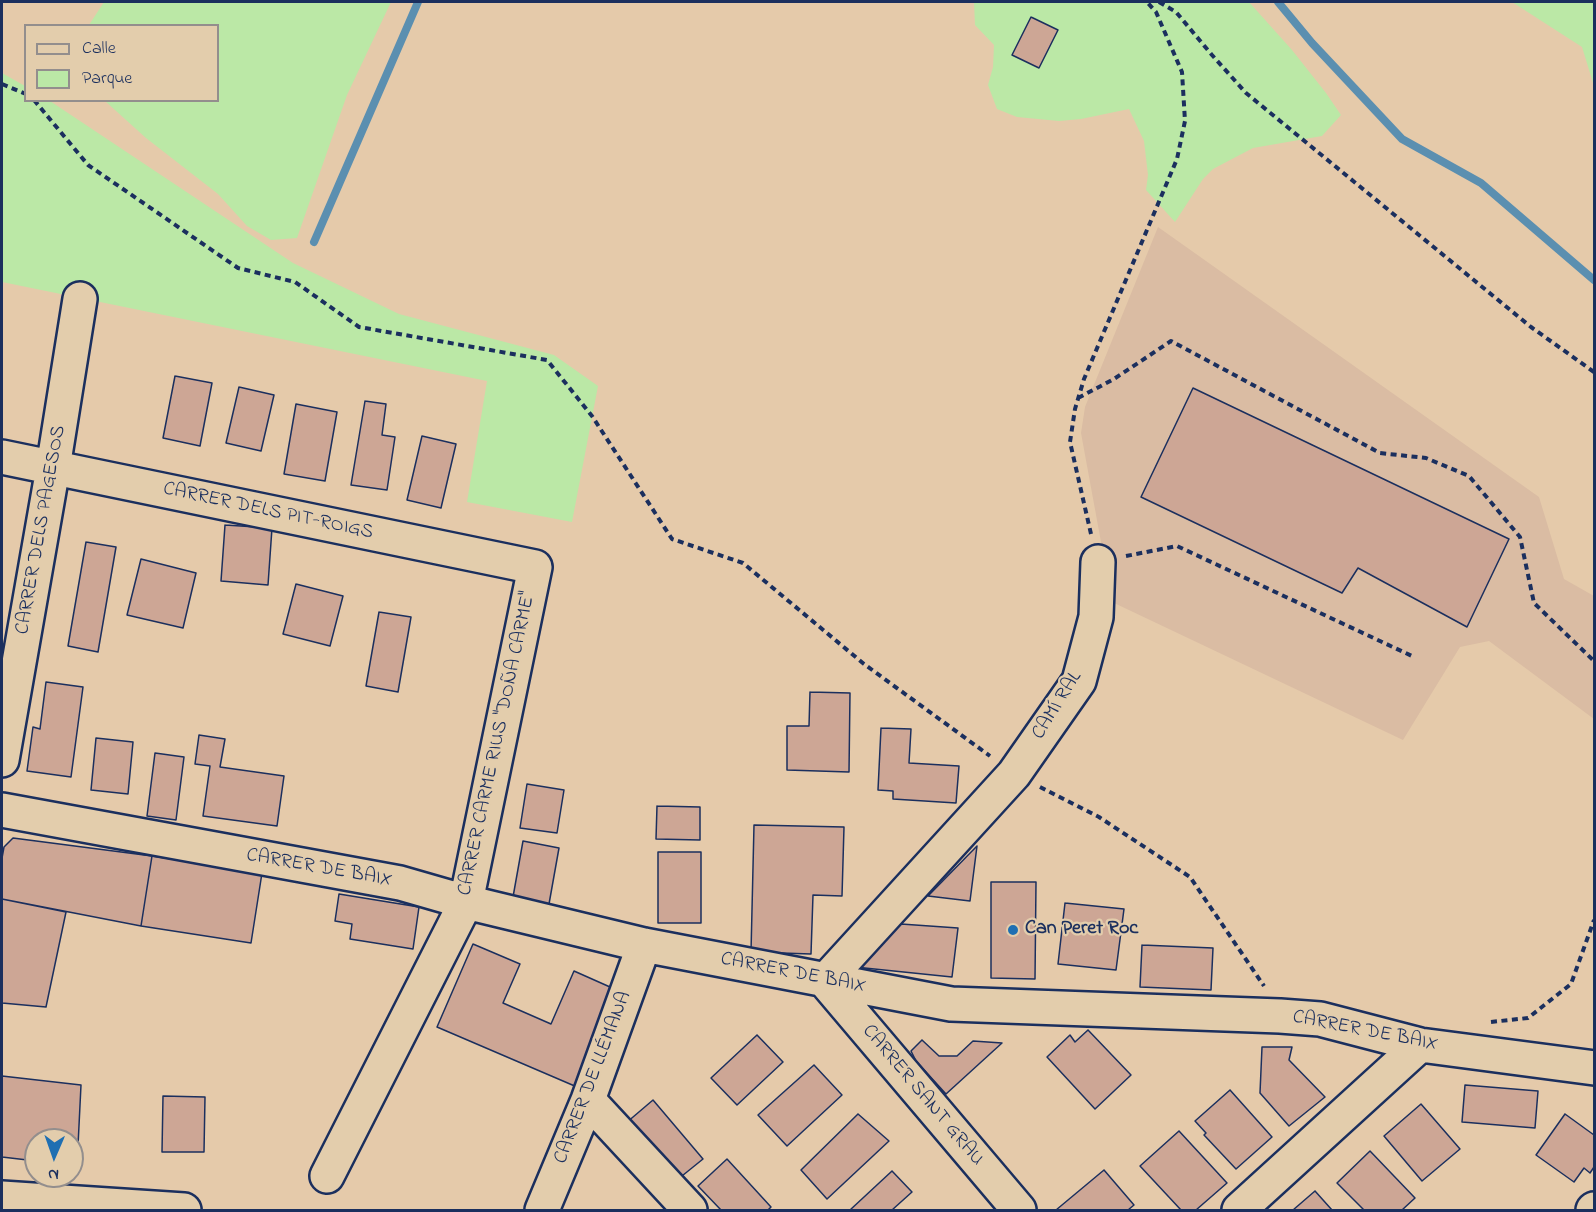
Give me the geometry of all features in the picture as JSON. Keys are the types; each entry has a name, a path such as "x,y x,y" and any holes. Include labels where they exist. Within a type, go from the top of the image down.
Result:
{"street":[{"name":"CARRER DELS PAGESOS","path":"2,760 80,299"},
{"name":"CARRER DELS PIT-ROIGS","path":"2,457 535,567"},
{"name":"CAMÍ RAL","path":"825,981 1014,774 1079,681 1096,617 1098,562"},
{"name":"CARRER CARME RIUS \"DOÑA CARME\"","path":"327,1176 466,902 535,567"},
{"name":"CARRER DE BAIX","path":"2,810 400,884 644,945 951,1004 1320,1019 1420,1045 1594,1068"},
{"name":"CARRER DE LLÉMANA","path":"542,1210 588,1100 644,945"},
{"name":"CARRER SANT GRAU","path":"825,981 1019,1210"},
{"path":"1239,1210 1420,1045"},
{"path":"588,1100 690,1210"},
{"path":"2,1197 184,1210"}],"path":[{"path":"1147,2 1156,12 1182,72 1185,121 1177,159 1078,398 1071,442 1098,562 1177,546 1412,656"},
{"path":"1159,2 1176,12 1246,93 1531,327 1594,372"},
{"path":"2,84 24,93"},
{"path":"35,102 88,165 238,268 296,282 359,327 547,360 592,417 672,539 743,563 864,664 1014,774 1099,817 1190,877 1261,981 1280,1016"},
{"path":"1078,398 1114,379 1171,341 1380,453 1426,458 1469,476 1520,537 1534,603 1594,661"},
{"path":"1481,1023 1528,1018 1571,984 1594,920"}],"shaded area":[{"path":"1158,227 1539,497 1564,579 1594,596 1594,719 1489,641 1460,647 1403,740 1112,602 1081,433 1085,407"}],"green space":[{"path":"104,2 391,2 347,95 297,238 271,240 247,226 218,194 146,138 106,102 219,102 219,24 90,24"},
{"path":"974,2 1249,2 1292,50 1341,115 1322,136 1253,148 1213,169 1203,179 1175,222 1146,190 1148,175 1144,141 1129,109 1059,121 1017,117 997,109 988,85 993,67 994,45 975,25"},
{"path":"1512,2 1594,2 1594,86 1582,47"},
{"path":"2,73 24,85 24,102 52,102 293,263 399,314 554,355 598,386 572,522 467,502 487,381 2,282"}],"building":[{"path":"1031,17 1058,30 1039,68 1012,55"},
{"path":"175,376 212,383 200,446 163,438"},
{"path":"239,387 274,395 261,451 226,443"},
{"path":"1193,388 1509,539 1467,627 1358,568 1342,593 1141,497"},
{"path":"365,401 386,404 382,435 395,437 387,490 351,485"},
{"path":"296,404 337,412 325,481 284,474"},
{"path":"422,436 456,444 441,508 407,500"},
{"path":"225,525 272,528 268,585 221,581"},
{"path":"86,542 116,547 98,652 68,646"},
{"path":"141,559 196,573 183,628 127,615"},
{"path":"296,584 343,596 330,646 283,634"},
{"path":"379,612 411,617 398,692 366,686"},
{"path":"46,682 83,687 71,777 27,771 33,727 40,729"},
{"path":"810,692 850,693 849,772 787,770 787,726 809,726"},
{"path":"881,728 911,729 909,763 959,766 956,803 893,799 893,791 878,790"},
{"path":"199,735 225,739 220,767 284,776 277,826 203,816 210,766 195,764"},
{"path":"96,738 133,742 128,794 91,790"},
{"path":"155,753 184,757 176,820 147,816"},
{"path":"527,784 564,790 557,833 520,828"},
{"path":"657,806 700,807 700,840 656,839"},
{"path":"754,825 844,827 842,896 813,895 811,954 751,952"},
{"path":"13,838 152,856 141,926 2,899 2,858 4,847"},
{"path":"523,841 559,848 549,904 513,897"},
{"path":"977,846 970,901 928,896"},
{"path":"658,852 701,852 701,923 658,923"},
{"path":"152,856 262,873 251,943 141,926"},
{"name":"Can Peret Roc","path":"991,882 1036,882 1035,979 991,978"},
{"path":"339,894 419,907 413,949 350,939 352,924 335,921"},
{"path":"2,899 66,912 46,1007 2,1003"},
{"path":"1065,903 1124,909 1116,970 1058,964"},
{"path":"901,924 958,928 952,977 855,967"},
{"path":"473,944 520,964 503,1003 551,1024 574,971 619,991 577,1087 437,1027"},
{"path":"1142,945 1213,948 1211,990 1140,987"},
{"path":"1088,1030 1131,1075 1095,1109 1047,1057 1070,1035 1075,1042"},
{"path":"757,1035 783,1062 737,1105 711,1078"},
{"path":"922,1040 939,1056 957,1056 973,1041 1002,1043 946,1094 916,1061 911,1051"},
{"path":"1262,1047 1292,1047 1289,1060 1325,1097 1289,1126 1260,1093"},
{"path":"814,1065 842,1095 787,1146 758,1115"},
{"path":"2,1076 81,1085 79,1128 24,1128 24,1160 2,1157"},
{"path":"1465,1085 1538,1091 1535,1128 1462,1122"},
{"path":"1230,1090 1272,1137 1236,1169 1204,1135 1206,1133 1195,1121"},
{"path":"163,1096 205,1097 204,1152 162,1152"},
{"path":"653,1100 703,1159 677,1180 626,1123"},
{"path":"1421,1104 1460,1149 1422,1181 1384,1136"},
{"path":"858,1114 889,1141 827,1199 801,1170"},
{"path":"1565,1114 1594,1135 1594,1167 1590,1173 1584,1168 1574,1182 1536,1155"},
{"path":"1179,1131 1227,1183 1196,1210 1181,1210 1140,1166"},
{"path":"1370,1151 1415,1198 1402,1210 1364,1210 1337,1183"},
{"path":"727,1159 771,1207 768,1210 721,1210 698,1186"},
{"path":"1104,1170 1134,1205 1128,1210 1056,1210"},
{"path":"892,1171 912,1192 892,1210 850,1210"},
{"path":"1315,1191 1332,1210 1293,1210"}],"waterway":[{"path":"314,242 418,2"},
{"path":"1278,2 1312,43 1402,139 1481,183 1594,280"}],"place":[{"name":"Can Peret Roc","path":"1013,930"}]}
